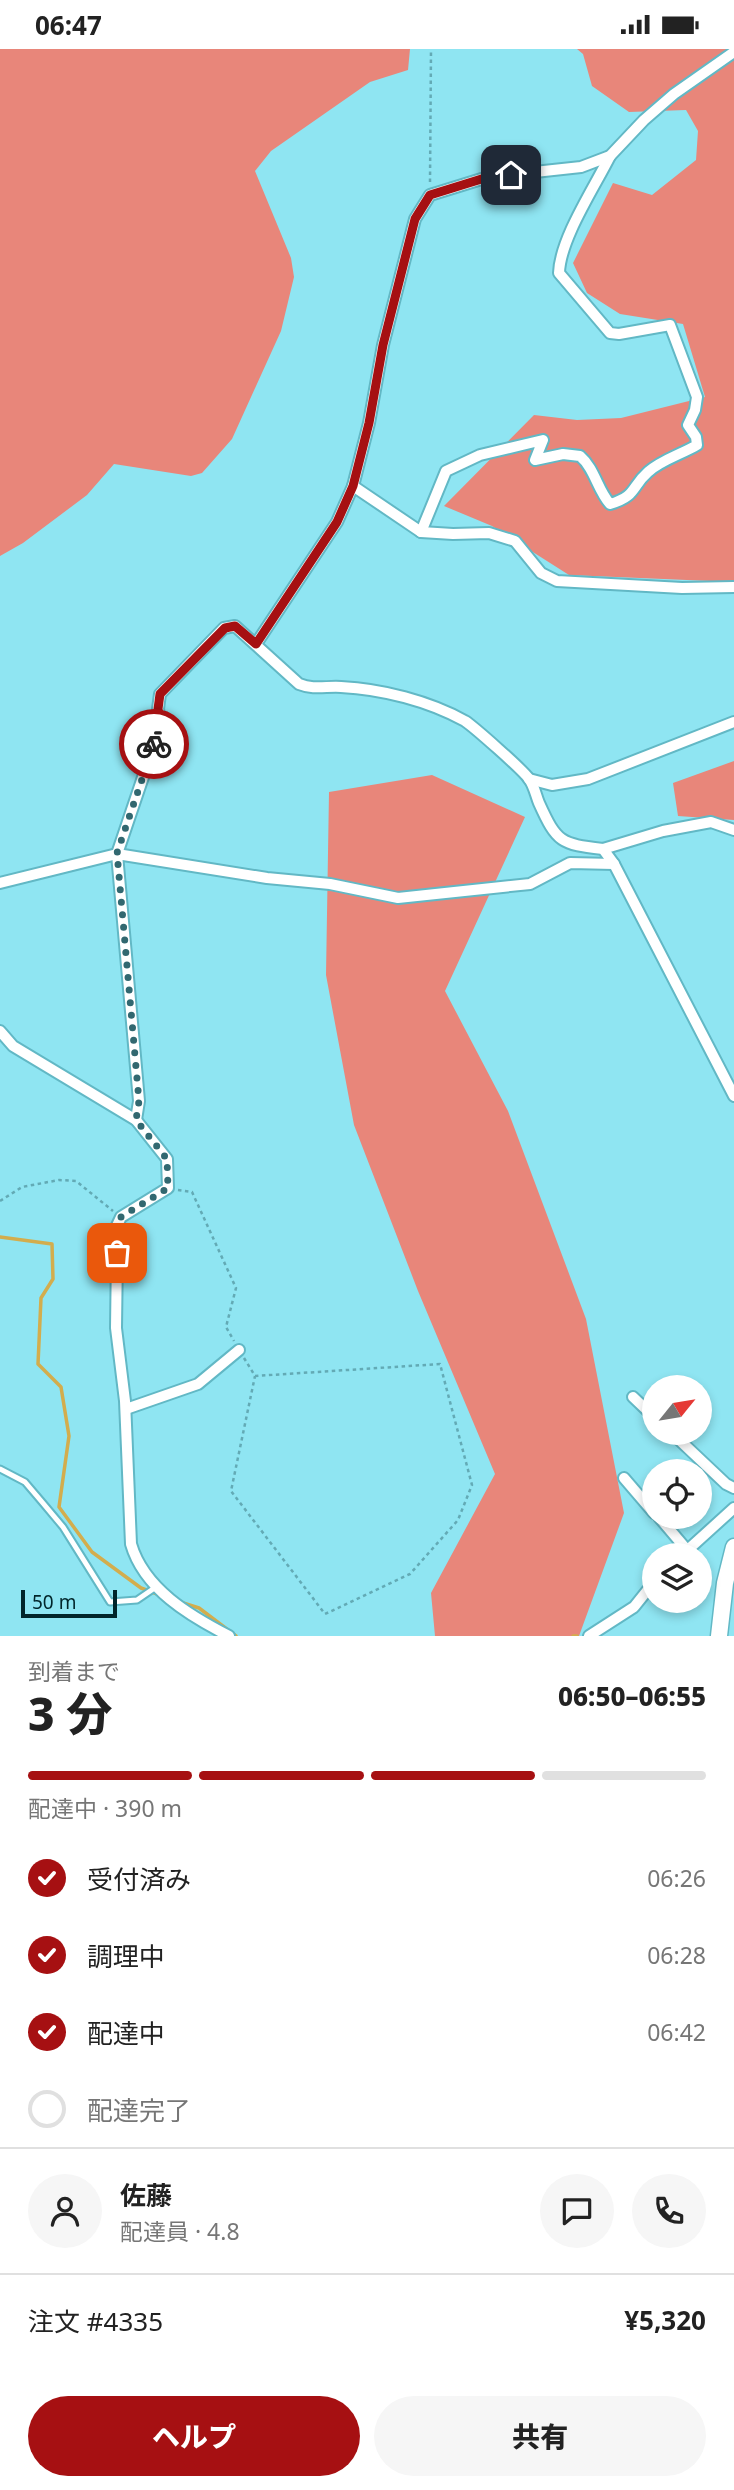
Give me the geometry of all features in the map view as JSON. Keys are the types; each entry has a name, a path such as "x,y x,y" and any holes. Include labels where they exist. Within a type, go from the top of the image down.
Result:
{"main road":[{"path":"719,1636 725,1583 734,1547"}],"street":[{"path":"421,532 446,471 480,455 543,440 535,460 563,454 580,456 593,472 601,493 610,504 622,501 635,491 648,472 697,445 696,437 688,425 697,397 670,325 620,334 610,333 558,273 566,243 610,156 674,94 734,52"},
{"path":"256,644 337,522 353,486 369,423 383,345 415,219 430,195 488,177 581,167 610,156"},
{"path":"353,486 421,532 489,533 514,541 541,573 557,581 682,588 734,587"},
{"path":"136,1120 139,1101 117,853 161,724 158,709 160,694 225,628 235,626 299,684 312,689 339,687 372,690 439,710 467,722 529,779 548,822 561,839 571,845 603,849 663,831 710,822 734,830"},
{"path":"529,779 552,785 588,779 734,722"},
{"path":"603,849 614,864 734,1096"},
{"path":"0,883 117,853 267,878 330,884 398,898 530,884 570,863 614,864"},
{"path":"0,1031 13,1046 136,1120 167,1159 168,1188 121,1217 114,1232 117,1253 116,1328 126,1409 131,1544 135,1558 156,1587 196,1619 229,1636"},
{"path":"126,1409 198,1384 239,1350"},
{"path":"634,1397 642,1405"},
{"path":"685,1445 726,1484 734,1488"},
{"path":"624,1478 642,1499"},
{"path":"695,1543 734,1508"},
{"path":"589,1636 634,1607 642,1597"}],"lane":[{"path":"0,1469 25,1482 63,1527 110,1602 137,1600 156,1587"}],"path":[{"path":"430,195 431,49"},
{"path":"0,1201 22,1187 59,1180 76,1181 121,1217"},
{"path":"168,1188 192,1192 236,1288 226,1327 256,1376 231,1491 325,1614 410,1574 458,1520 472,1485 440,1364 256,1376"}],"shaded area":[{"path":"0,49 410,49 408,70 370,82 271,151 255,171 291,258 294,277 281,331 232,439 202,473 191,476 114,464 87,495 23,543 0,556"},
{"path":"577,49 734,49 734,582 569,575 492,526 444,506 534,415 577,420 621,418 705,397 683,324 620,314 587,293 573,263 613,183 652,195 696,160 698,131 686,110 629,112 592,86 583,54"},
{"path":"734,761 734,820 678,816 673,783"},
{"path":"432,775 525,817 445,991 508,1111 586,1319 624,1513 579,1636 435,1636 431,1593 495,1474 418,1291 354,1125 326,975 329,792"}],"waterway":[{"path":"0,1237 52,1244 53,1279 41,1298 38,1364 61,1387 69,1436 59,1507 92,1552 141,1588 160,1595"},
{"path":"180,1602 199,1608 236,1636"}],"way so far":[{"path":"117,1253 114,1232 121,1217 168,1188 167,1159 136,1120 139,1101 117,853 154,744"}],"route":[{"path":"154,744 161,724 158,709 160,694 225,628 235,626 256,644 337,522 353,486 369,423 383,345 415,219 430,195 488,177 511,175"}]}
